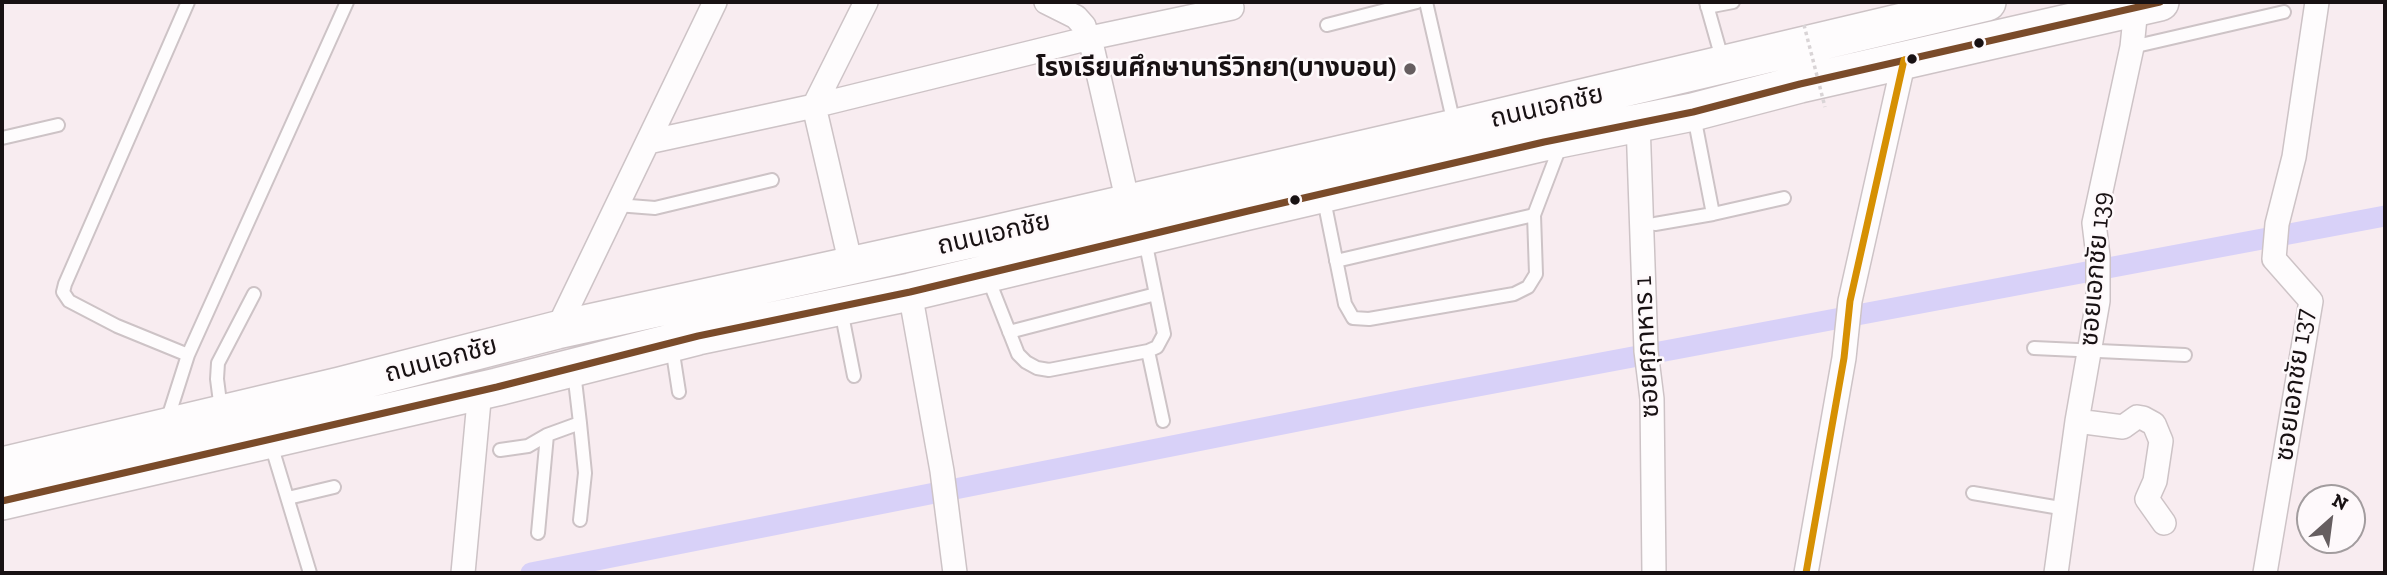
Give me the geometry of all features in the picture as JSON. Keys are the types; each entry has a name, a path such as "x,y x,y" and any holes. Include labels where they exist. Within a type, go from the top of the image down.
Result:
{"main road":[{"name":"ถนนเอกชัย","path":"2,466 340,386 557,330 1455,128 1987,2"},
{"name":"ถนนเอกชัย","path":"2,502 563,371 671,343 910,292 1563,138 1693,112 1800,84 2148,5"},
{"path":"557,330 563,371"}],"street":[{"path":"557,330 715,2"},
{"path":"851,265 814,106 866,2"},
{"path":"1046,2 1076,17 1089,38 1128,203"},
{"name":"ซอยเอกชัย 137","path":"2265,573 2311,301 2274,259 2277,224 2294,157 2317,2"},
{"name":"ซอยเอกชัย 139","path":"2056,573 2077,421 2098,301 2098,256 2094,223 2132,47 2148,5"},
{"path":"648,142 814,106 1089,38 1233,8"},
{"path":"1806,573 1844,358 1850,300 1905,60"},
{"name":"ซอยศุภาหาร 1","path":"1638,122 1646,351 1651,399 1654,573"},
{"path":"910,292 942,471 955,573"},
{"path":"464,566 480,390"},
{"path":"2077,421 2123,427 2137,417 2154,424 2161,440 2154,481 2147,499 2164,523"}],"lane":[{"path":"188,2 63,292 69,301 117,326 188,355"},
{"path":"165,427 188,355 347,2"},
{"path":"1327,25 1417,2"},
{"path":"1426,2 1455,128"},
{"path":"1723,63 1706,4 1732,2"},
{"path":"2132,47 2284,12"},
{"path":"1693,112 1713,214"},
{"path":"2,138 58,125"},
{"path":"1323,195 1345,304 1353,318 1369,319 1514,294 1528,287 1536,274 1534,215 1563,138"},
{"path":"617,205 655,208 772,180"},
{"path":"1655,224 1784,198"},
{"path":"1336,261 1534,215"},
{"path":"986,274 1018,354 1026,362 1049,370 1148,351 1157,346 1164,334 1144,236"},
{"path":"222,414 217,379 218,363 254,294"},
{"path":"1009,332 1156,295"},
{"path":"840,306 854,376"},
{"path":"671,343 679,392"},
{"path":"2034,348 2185,355"},
{"path":"1148,351 1163,421"},
{"path":"563,371 580,423 585,473 580,520"},
{"path":"500,450 528,446 547,435 580,423"},
{"path":"538,533 547,435"},
{"path":"270,440 310,573"},
{"path":"288,498 334,487"},
{"path":"1973,493 2066,509"}],"path":[{"path":"1804,25 1825,107"}],"waterway":[{"path":"531,573 1414,398 2385,216"}],"transit line":[{"path":"2,501 497,387 698,336 910,292 1544,142 1693,112 1800,84 2160,2"},
{"path":"1806,573 1844,358 1850,301 1904,60"}],"place":[{"name":"โรงเรียนศึกษานารีวิทยา(บางบอน)","path":"1410,69"}]}
